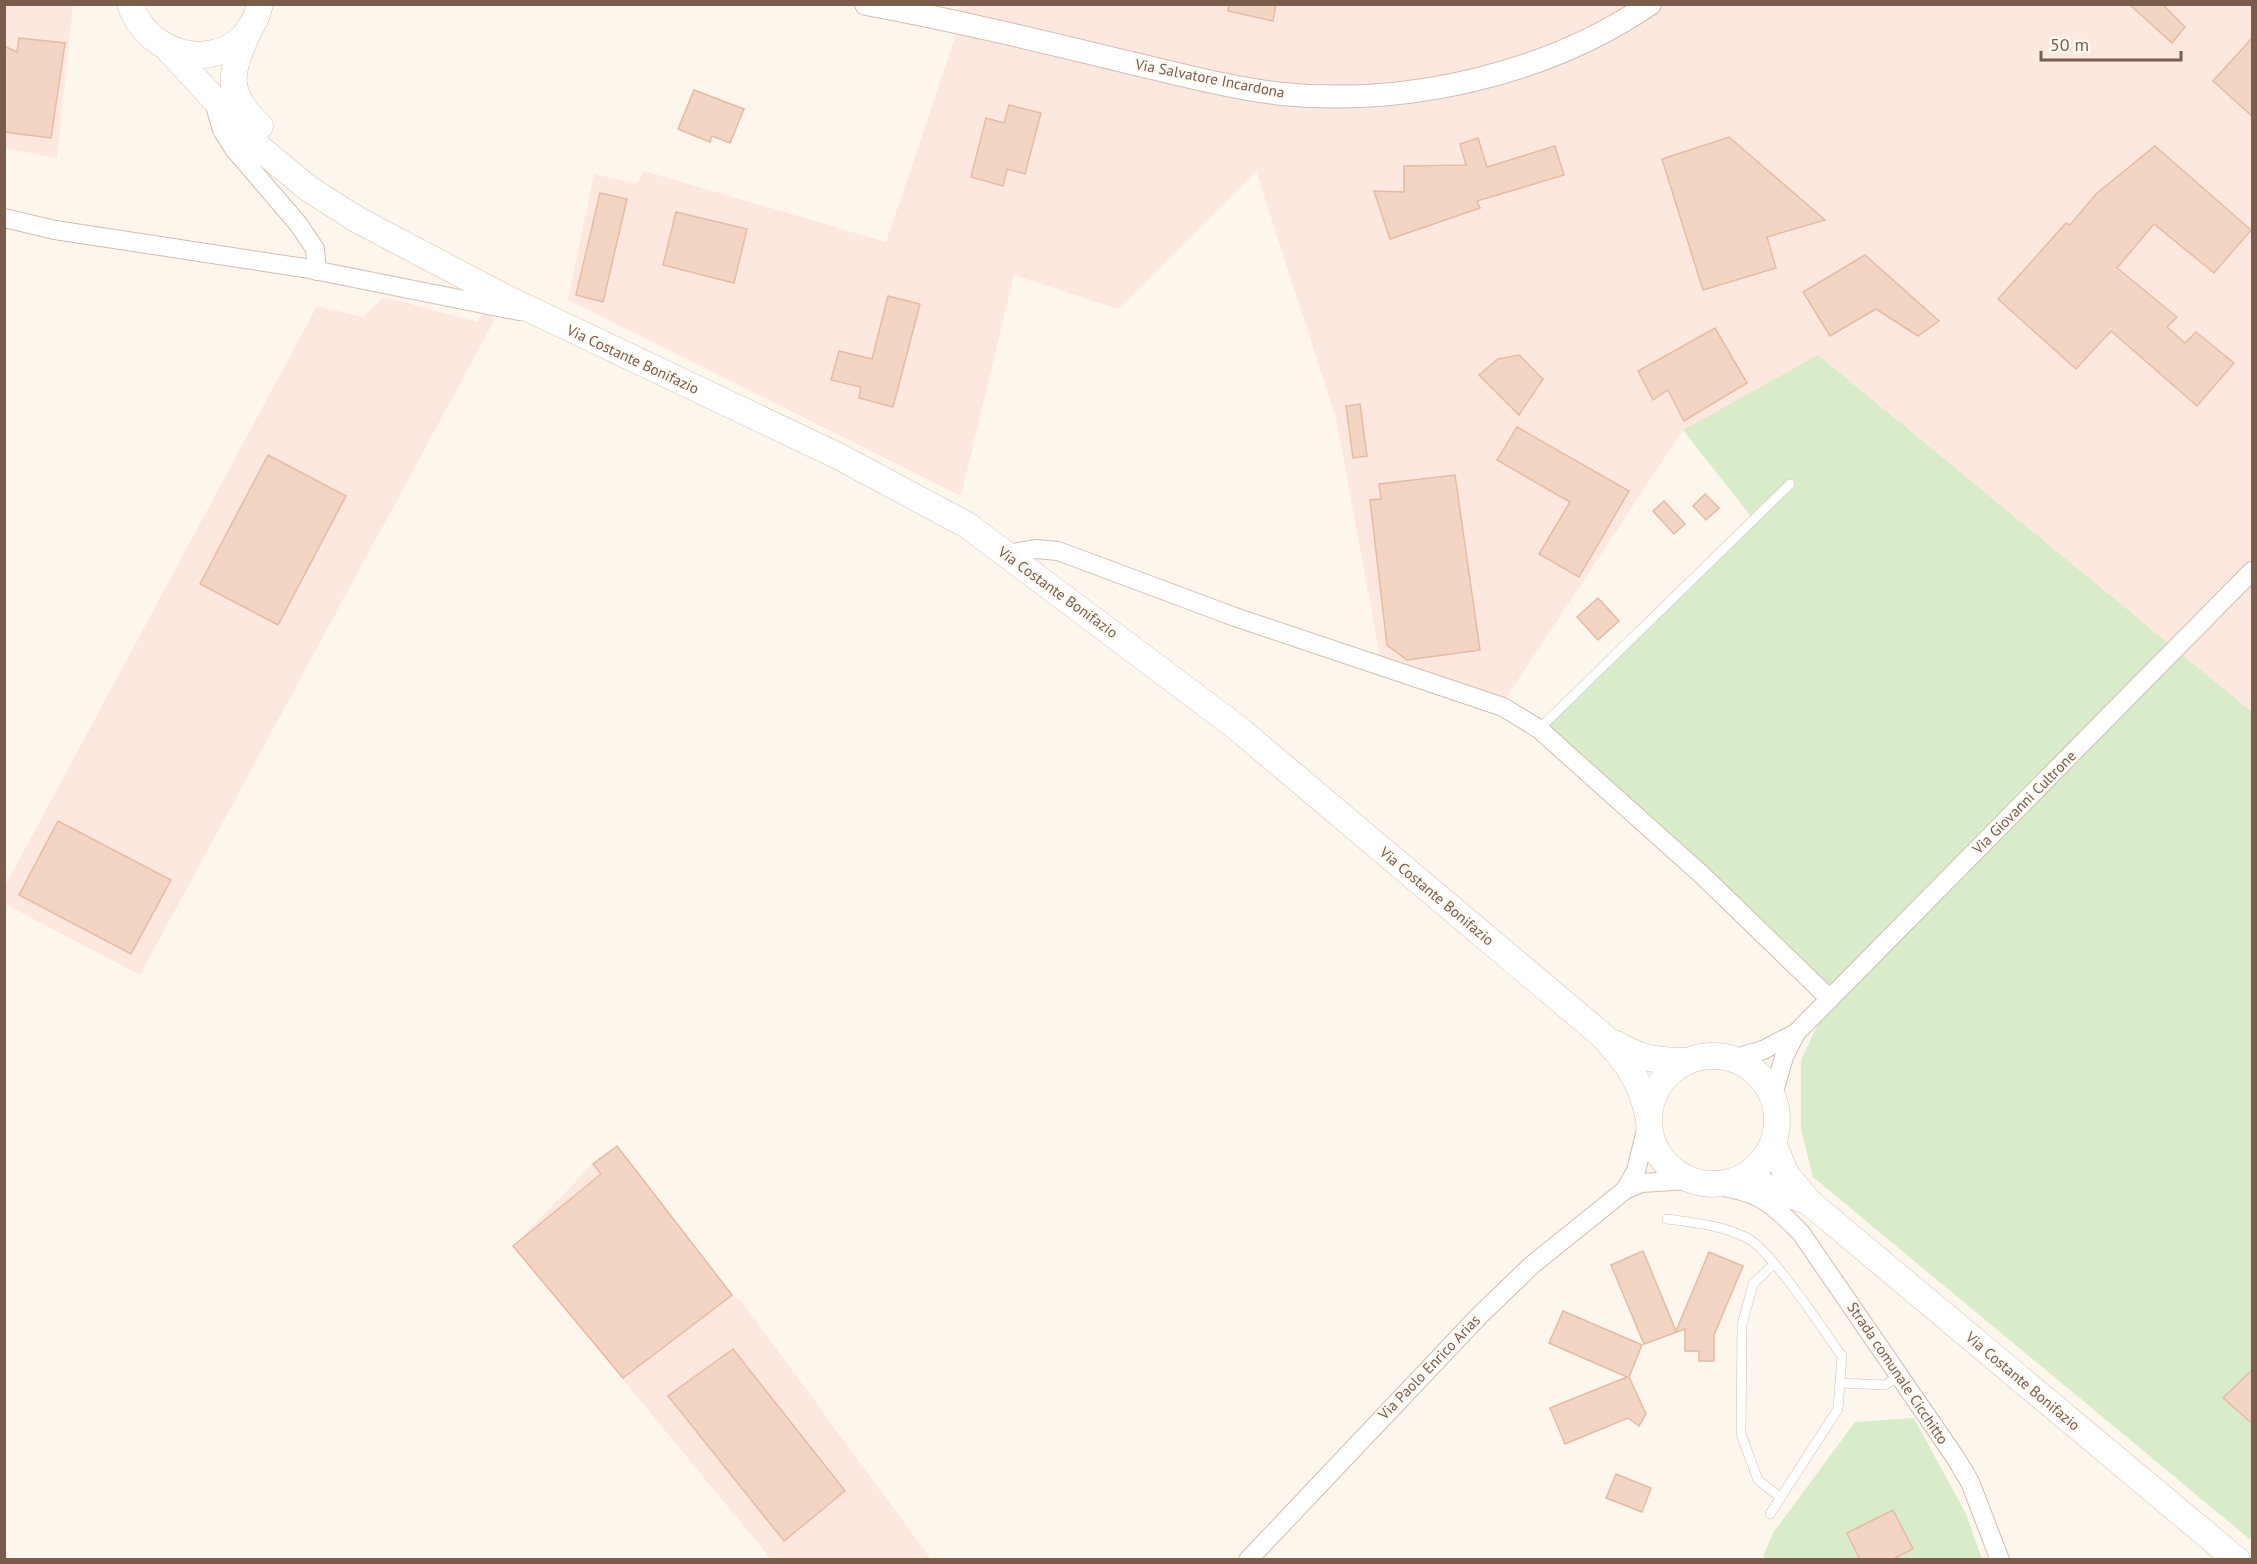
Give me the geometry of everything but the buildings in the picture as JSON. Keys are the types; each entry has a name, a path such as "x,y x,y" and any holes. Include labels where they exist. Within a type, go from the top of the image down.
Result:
{"main road":[{"path":"130,5 144,32 169,50 197,78 256,145 309,189 358,220 438,264"},
{"path":"169,50 183,54 213,53 227,47 257,11"},
{"path":"257,11 235,65 234,89 243,110 272,137 347,197 438,264"},
{"name":"Via Costante Bonifazio","path":"438,264 540,315 838,456 967,525 1235,726 1603,1036"},
{"path":"1603,1036 1639,1057 1660,1061 1688,1061 1710,1056 1732,1059 1756,1073 1773,1095 1778,1119 1764,1184"},
{"path":"1603,1036 1628,1064 1639,1082 1654,1147 1675,1173 1707,1183 1742,1178 1764,1184 1810,1203"},
{"path":"1648,1119 1654,1095 1665,1077 1688,1061"},
{"path":"1773,1143 1786,1174 1810,1203"},
{"name":"Via Costante Bonifazio","path":"1810,1203 2237,1560"}],"street":[{"name":"Via Salvatore Incardona","path":"866,4 949,12 1249,88 1314,96 1370,95 1468,80 1546,57 1592,38 1650,4"},
{"path":"214,100 222,130 234,149 299,225 315,249 317,271"},
{"path":"4,218 55,230 317,271 540,315"},
{"path":"1007,554 1036,549 1058,551 1235,617 1503,707 1539,729 1702,874 1830,999"},
{"name":"Via Giovanni Cultrone","path":"1796,1033 2253,571"},
{"path":"1732,1059 1763,1050 1796,1033"},
{"path":"1773,1095 1784,1057 1796,1033"},
{"path":"1625,1191 1636,1171 1648,1119"},
{"path":"1625,1191 1641,1183 1707,1183 1737,1188 1764,1184"},
{"name":"Strada comunale Cicchitto","path":"1764,1184 1801,1233 1900,1376 1970,1482 2000,1560"},
{"name":"Via Paolo Enrico Arias","path":"1248,1560 1394,1403 1524,1272 1625,1191"}],"lane":[{"path":"1539,729 1790,484"},
{"path":"1667,1219 1716,1225 1750,1239 1774,1264 1842,1356 1838,1409 1770,1514"},
{"path":"1774,1264 1754,1284 1742,1325 1741,1434 1758,1480 1780,1497"},
{"path":"1840,1383 1885,1385 1900,1376"}],"shaded area":[{"path":"4,5 73,5 57,158 5,148"},
{"path":"959,5 2252,5 2252,712 1818,355 1683,430 1504,701 1380,657 1336,418 1256,171 1118,309 1014,275 961,496 568,300 594,174 637,184 644,171 886,242 955,38"},
{"path":"384,297 477,322 483,312 495,319 140,975 5,904 5,886 317,306 363,317"},
{"path":"617,1146 732,1295 742,1302 931,1559 771,1559 513,1246 593,1164"}],"green space":[{"path":"1818,355 2252,712 2252,1541 1813,1177 1801,1129 1801,1060 1830,999 1539,729 1753,519 1683,430"},
{"path":"1914,1418 1966,1514 1982,1559 1766,1560 1763,1556 1773,1533 1855,1422"}]}
